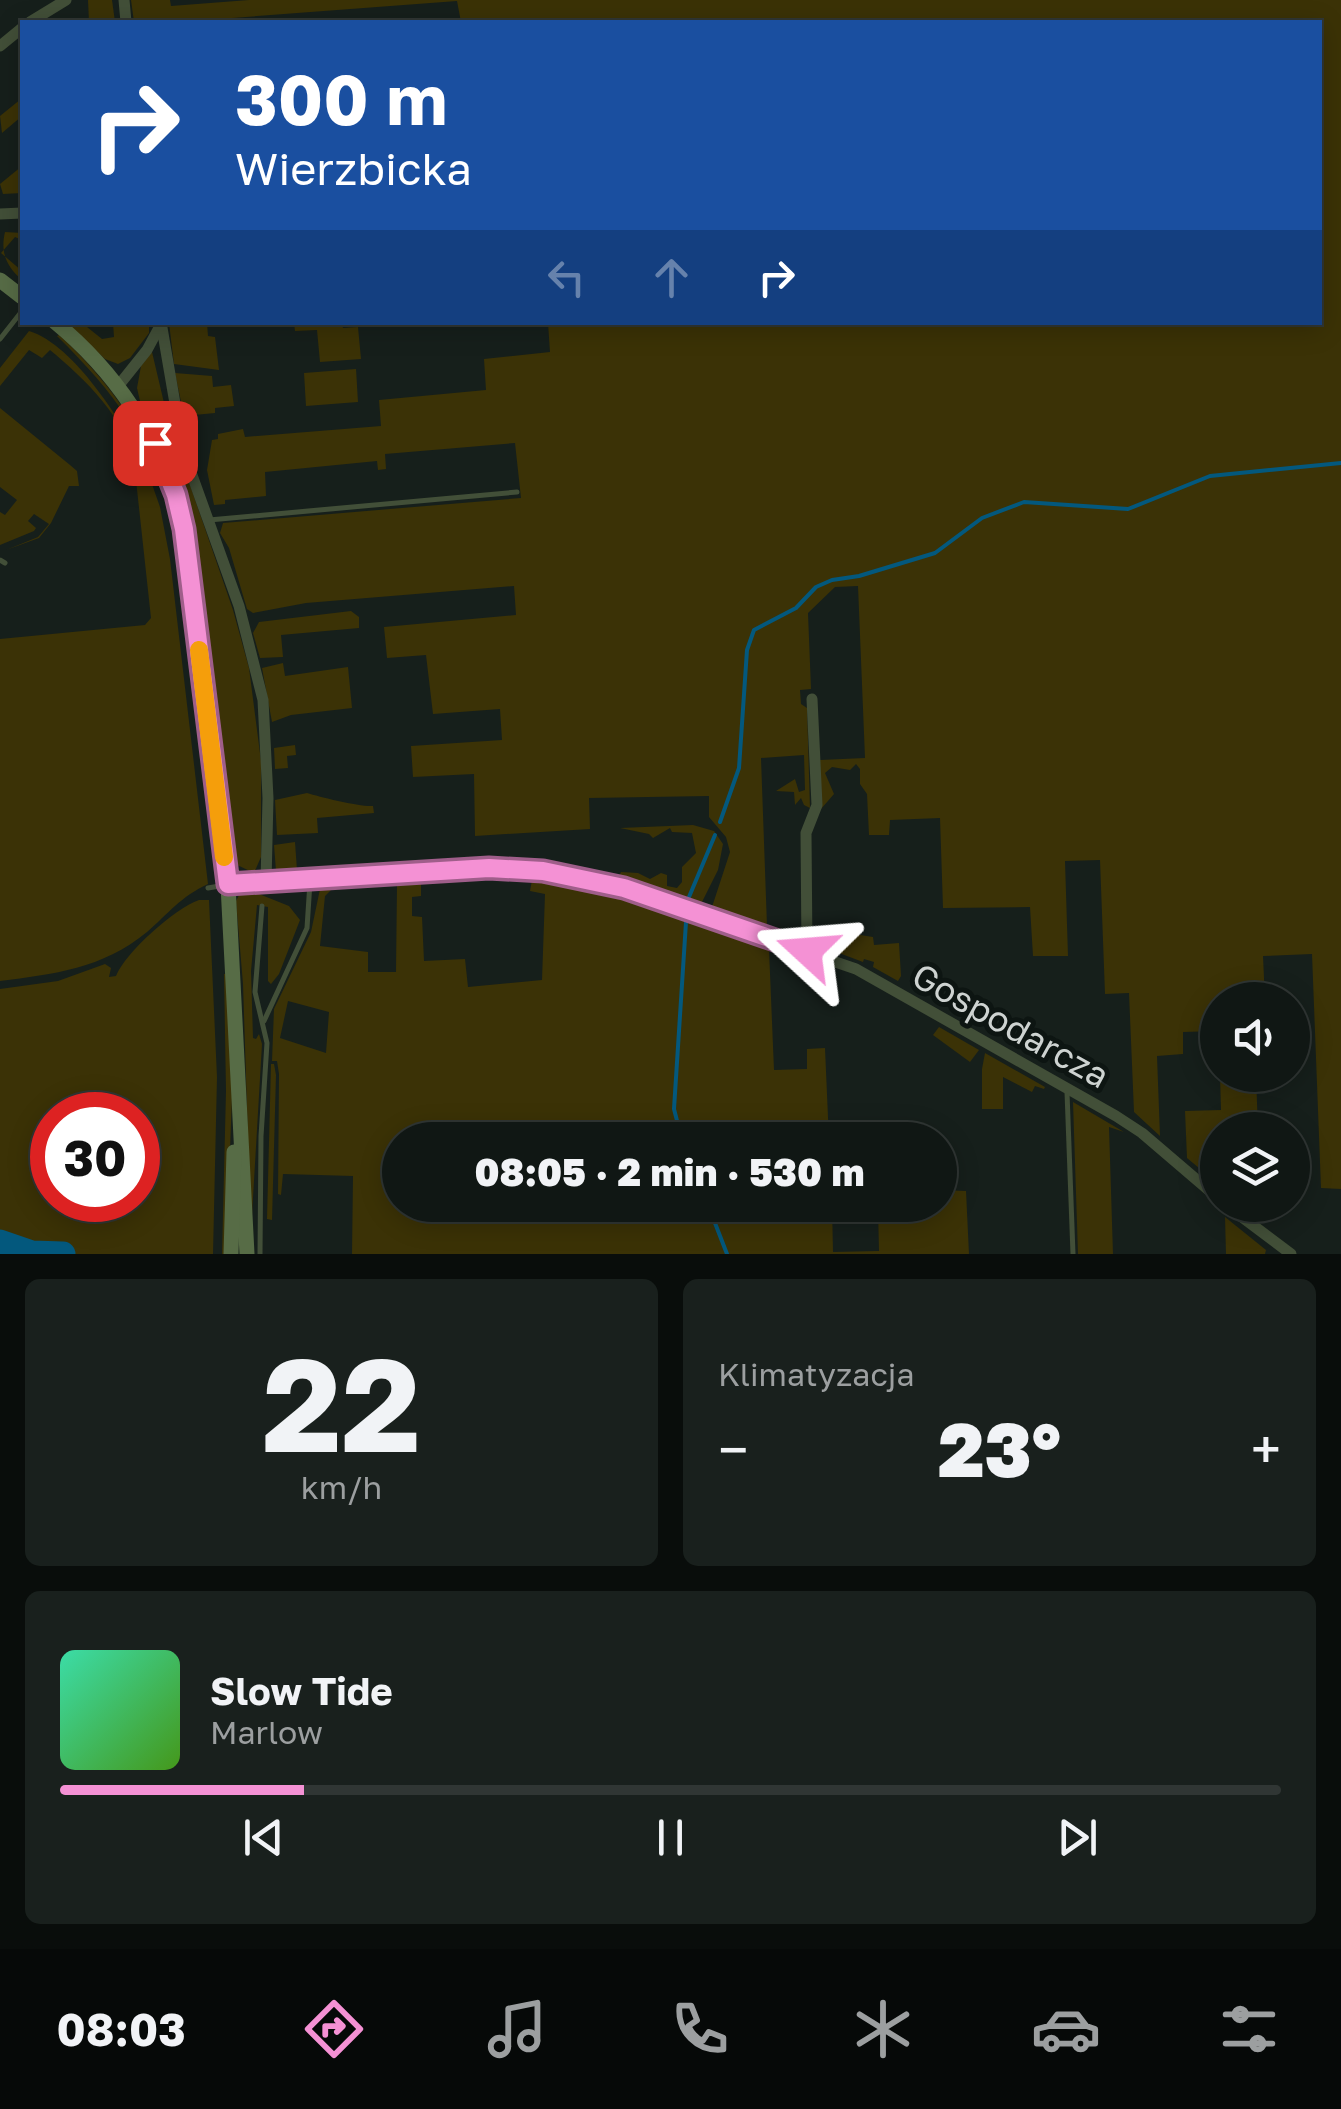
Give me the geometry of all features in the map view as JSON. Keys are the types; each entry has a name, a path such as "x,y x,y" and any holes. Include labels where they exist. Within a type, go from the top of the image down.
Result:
{"street":[{"path":"33,20 66,0"},
{"path":"0,46 20,30"},
{"path":"0,217 19,214"},
{"path":"58,325 118,386 155,443 181,512 228,884 252,1252"},
{"path":"118,386 147,350 160,325"},
{"path":"161,325 182,450 239,606 262,700 268,798 266,882"},
{"path":"807,951 806,832 817,805 812,699"},
{"name":"Gospodarcza","path":"228,884 489,868 571,875 648,896 807,951 876,980 1142,1132 1200,1182"},
{"path":"231,1254 238,1042"},
{"path":"1249,1222 1291,1254"}],"lane":[{"path":"0,338 20,313"},
{"path":"206,521 517,492"},
{"path":"264,1021 307,928 310,879"},
{"path":"208,888 228,884"},
{"path":"252,1252 260,1234 267,1044 255,992 262,906"},
{"path":"1068,1088 1073,1254"},
{"path":"252,1252 260,1234"}],"shaded area":[{"path":"88,0 112,0 115,20 89,20"},
{"path":"131,0 170,0 171,6 249,0 1341,0 1341,1189 1321,1188 1312,954 1263,956 1264,982 1200,982 1200,1032 1183,1032 1183,1054 1157,1056 1160,1136 1134,1112 1129,993 1105,994 1100,860 1065,861 1068,956 1033,956 1030,907 943,908 940,818 890,820 889,835 869,835 867,794 860,784 856,764 850,770 832,767 825,773 834,794 821,809 820,760 865,758 858,586 835,587 808,613 811,689 800,690 801,704 807,708 810,808 801,798 795,805 794,792 776,791 795,779 799,792 805,790 804,755 761,758 767,926 712,907 730,852 726,837 709,817 709,796 589,798 590,829 475,836 474,774 413,777 411,746 502,740 500,709 433,714 426,655 387,658 384,627 516,615 514,586 306,603 253,613 247,609 229,548 220,533 223,523 521,498 515,443 385,454 386,469 378,470 377,461 265,472 266,496 225,500 225,504 214,505 207,470 212,440 218,439 218,434 243,429 245,437 381,426 379,400 486,390 484,359 550,352 548,325 1322,325 1322,20 461,20 457,1 205,20 134,20"},
{"path":"20,100 20,118 2,133 0,116"},
{"path":"20,168 20,193 3,194 0,184"},
{"path":"5,232 20,233 20,239 15,237 4,250"},
{"path":"5,257 20,269 20,278"},
{"path":"69,325 84,325 102,339 114,337 113,325 149,325 149,333 130,358 118,364 105,359"},
{"path":"169,325 207,325 208,336 215,337 219,370 174,364"},
{"path":"294,325 358,327 361,359 320,362 317,330 295,331"},
{"path":"29,331 46,339 80,369 111,408 145,465 135,467 124,433 114,417 90,387 50,350 42,358 29,350 0,386 0,368"},
{"path":"59,335 98,375 131,419 156,468 176,521 219,864 215,865 176,538 167,506 133,428"},
{"path":"152,352 169,424 249,668 261,761 261,857 254,873 233,863 189,514 171,457 140,401 137,388 141,366"},
{"path":"356,369 358,402 306,406 304,373"},
{"path":"175,373 212,376 213,387 231,385 234,406 215,408 215,413 184,416"},
{"path":"0,408 77,471 79,486 69,486 51,523 39,538 6,550 38,537 49,524 34,514 28,521 36,528 34,531 0,545 0,512 5,515 17,500 0,487"},
{"path":"147,470 160,507 170,559 208,884 113,954 58,972 0,981 0,639 145,625 151,618 135,471"},
{"path":"351,611 359,617 359,628 281,635 283,657 260,658 253,633 259,622"},
{"path":"283,663 285,676 348,667 352,708 291,715 272,722 262,668"},
{"path":"295,745 296,755 287,756 288,768 275,769 274,748"},
{"path":"307,793 373,806 374,813 317,818 318,833 277,835 275,800"},
{"path":"693,825 714,831 723,844 718,870 701,904 619,876 621,872 638,873 650,879 661,873 667,875 667,886 677,888 682,882 682,867 696,853 692,833 672,832 670,828 653,838 620,828"},
{"path":"295,842 297,870 276,871 274,845"},
{"path":"532,880 578,885 769,949 774,1070 807,1069 807,1049 825,1048 828,1122 382,1122 382,1222 832,1222 833,1252 879,1251 878,1222 957,1222 957,1191 966,1191 969,1254 352,1254 353,1176 283,1174 281,1195 278,1194 279,1074 277,1061 272,1061 274,1009 311,932 320,889 331,890 325,896 320,946 368,952 368,972 396,972 397,885 421,884 421,896 412,897 412,916 422,917 424,961 465,959 468,987 542,980 545,894 530,891","holes":["288,1001 329,1012 326,1053 280,1038"]},
{"path":"249,890 289,906 300,920 279,974 271,984 268,907 257,905 251,971 253,1038 259,1034 262,1044 251,1232 243,984 236,901 241,891"},
{"path":"199,900 209,900 217,1077 213,1254 0,1254 0,989 58,981 105,964 111,968 109,977 116,976 140,944 164,922"},
{"path":"835,931 873,937 874,945 899,943 898,981 873,967 874,962 863,962 823,947"},
{"path":"224,974 228,974 232,1097 226,1254 222,1254 226,1091"},
{"path":"939,1027 979,1050 970,1062 933,1035"},
{"path":"985,1053 1044,1089 1035,1086 1032,1092 1003,1077 1003,1109 982,1109"},
{"path":"271,1064 276,1075 272,1220 267,1219"},
{"path":"1220,1092 1257,1092 1257,1112 1200,1112 1200,1169 1187,1158 1185,1111 1221,1110"},
{"path":"1073,1102 1124,1132 1109,1127 1113,1254 1078,1254"},
{"path":"1225,1222 1231,1222 1266,1250 1265,1254 1226,1254"}],"waterway":[{"path":"720,822 739,768 747,650 754,630 796,608 816,587 935,553 982,518 1024,502 1128,509 1210,476 1341,463"},
{"path":"689,897 715,835"},
{"path":"677,1122 674,1109 686,922"},
{"path":"715,1222 727,1254"},
{"path":"0,1242 32,1253 63,1254"}],"slow traffic":[{"path":"199,650 224,857"}],"route":[{"path":"155,443 176,495 184,529 228,884 489,868 543,871 624,888 807,951"}]}
